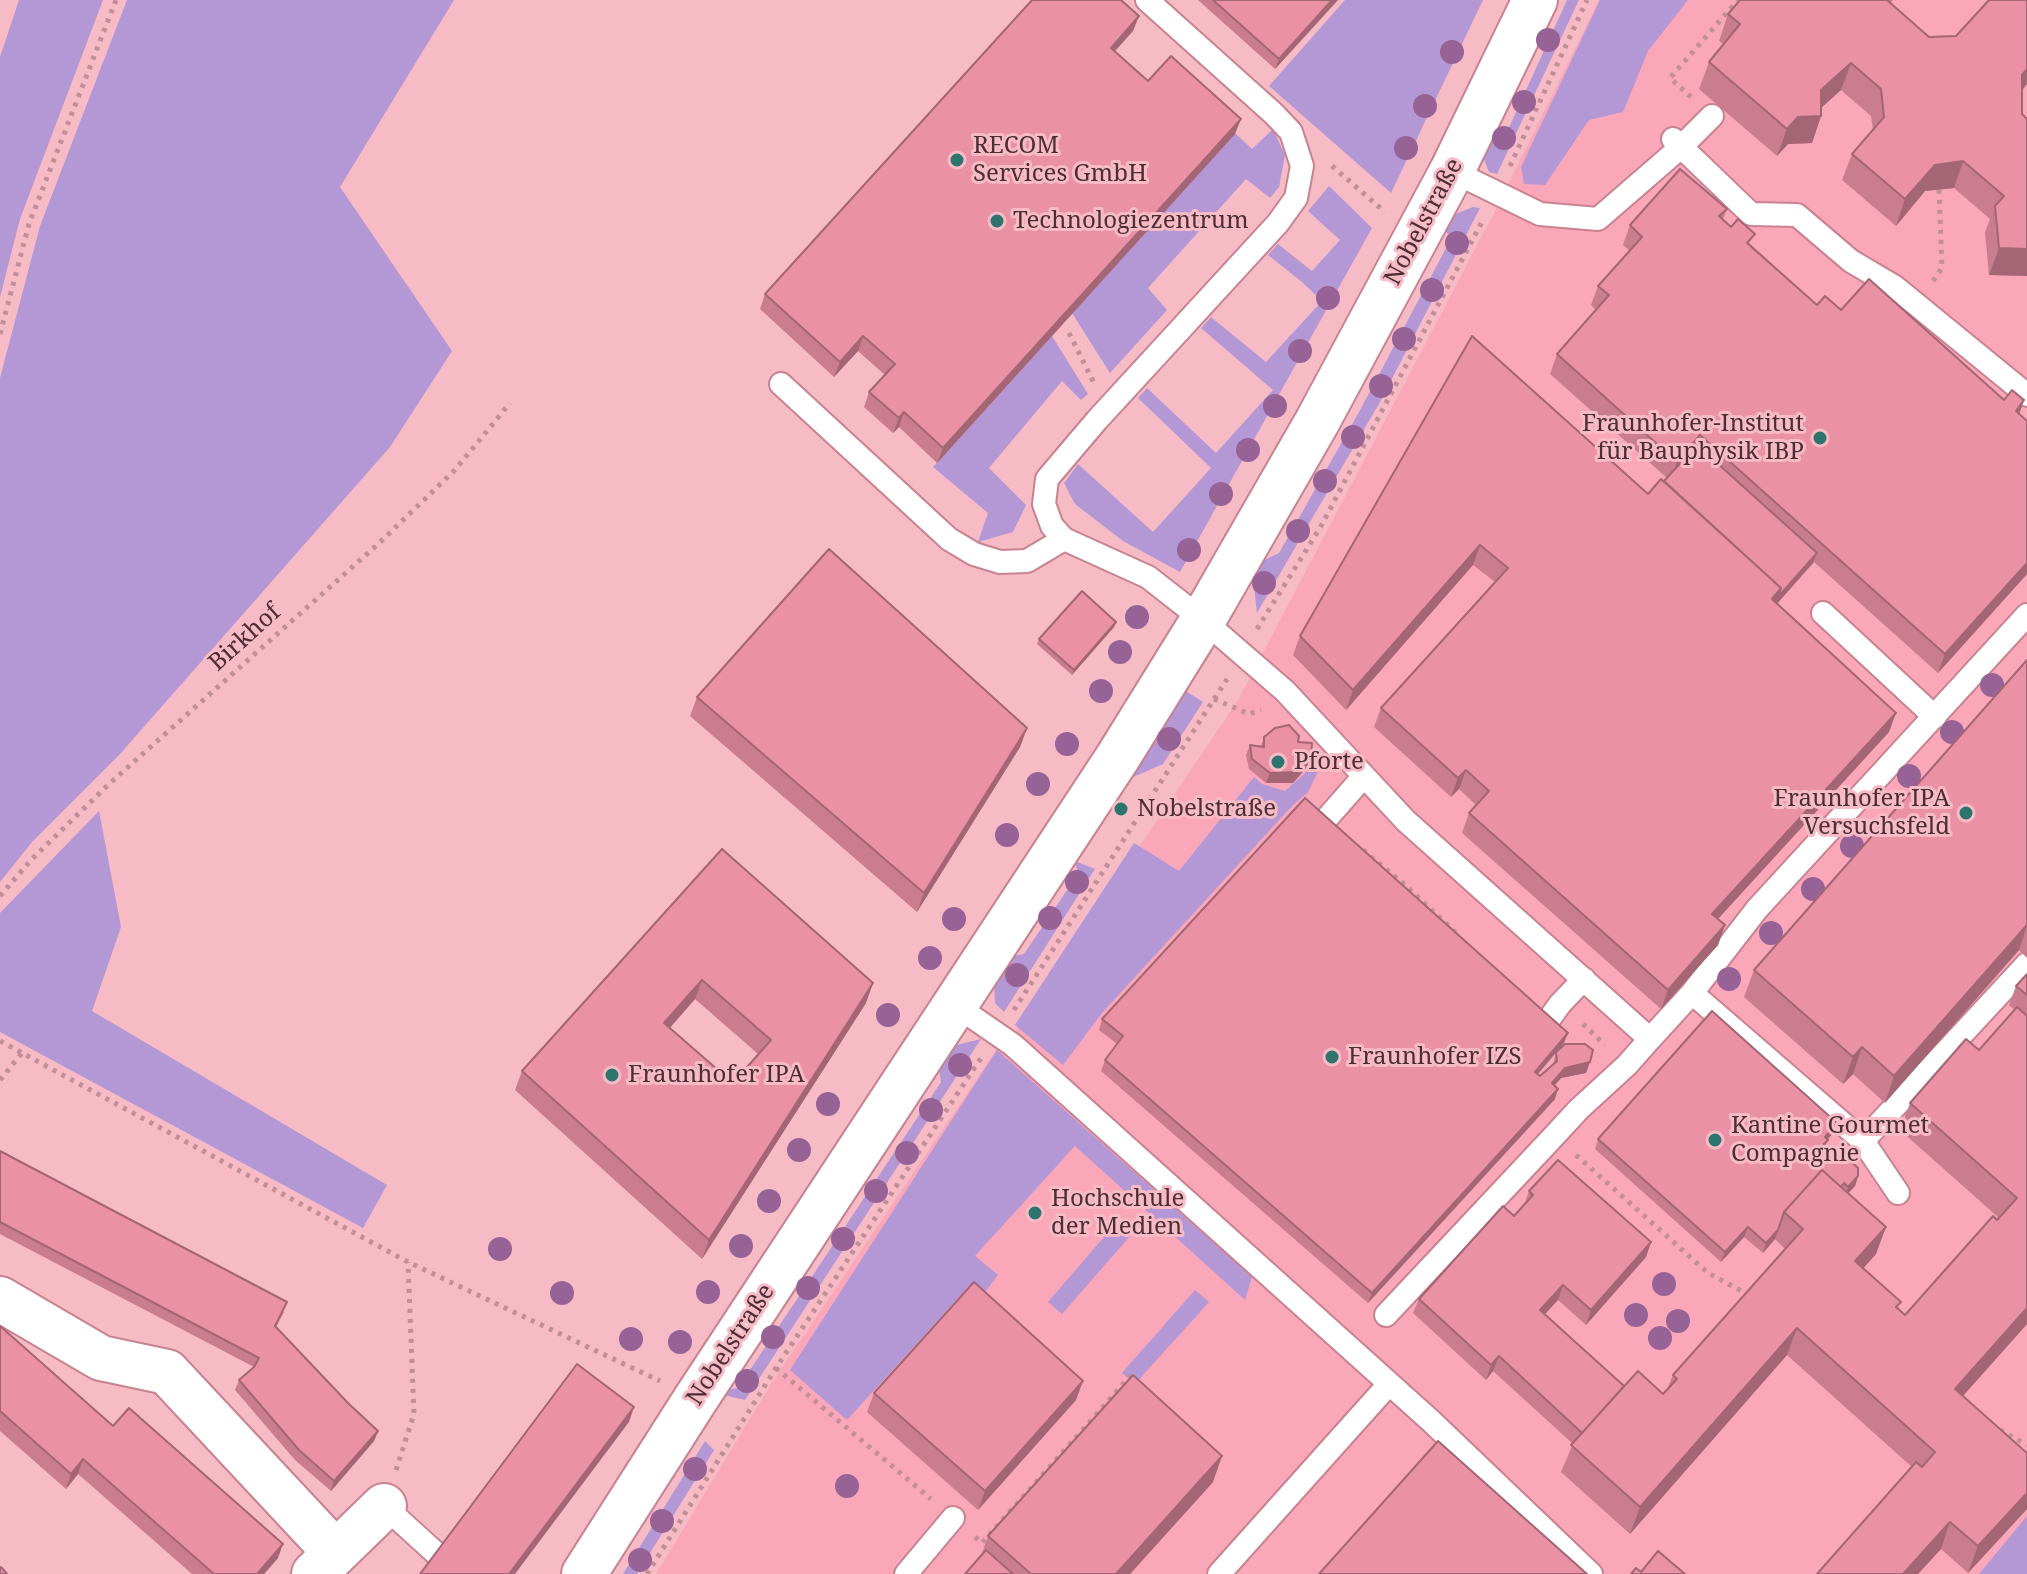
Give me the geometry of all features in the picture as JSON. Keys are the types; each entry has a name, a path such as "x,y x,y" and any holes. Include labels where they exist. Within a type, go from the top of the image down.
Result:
{"street":[{"name":"Nobelstraße","path":"584,1574 1118,757 1203,620 1317,422 1452,171 1535,0"},
{"path":"0,1299 101,1358 167,1372 324,1563 384,1506"}],"lane":[{"path":"1147,0 1291,132 1302,166 1296,198 1278,223 1047,479 1044,504 1052,526 1064,539 1148,577 1203,620 1285,691 1406,821 1650,1039"},
{"path":"1452,171 1540,214 1598,219 1677,143 1712,116"},
{"path":"1677,143 1751,214 1797,215 1851,261 1895,287 2027,395"},
{"path":"781,384 949,539 974,554 1000,562 1027,561 1064,539"},
{"path":"1823,613 1935,717"},
{"path":"1386,1315 1579,1109 1627,1065 1692,993 1757,909 2027,615"},
{"path":"1321,825 1364,776"},
{"path":"1863,1141 2027,964"},
{"path":"1545,1025 1584,979"},
{"path":"1692,993 1863,1141 1898,1193"},
{"path":"955,1005 1013,1045 1431,1421 1591,1574"},
{"path":"1219,1574 1389,1384"},
{"path":"384,1506 439,1556"},
{"path":"906,1574 953,1518"}],"path":[{"path":"0,334 29,224 116,0"},
{"path":"1712,116 1670,78 1738,0"},
{"path":"1916,305 1942,268 1939,189"},
{"path":"1371,199 1381,208"},
{"path":"1069,333 1108,409"},
{"name":"Birkhof","path":"0,896 31,860 109,784 377,545 454,471 510,403"},
{"path":"1214,699 1249,714 1266,708 1269,710"},
{"path":"1341,802 1349,838 1459,936"},
{"path":"1560,1004 1627,1065"},
{"path":"0,1041 408,1262 665,1383"},
{"path":"0,1080 22,1053"},
{"path":"1554,1136 1708,1273 1756,1298"},
{"path":"384,1506 414,1414 408,1262"},
{"path":"776,1368 982,1543 1134,1372"},
{"path":"2000,1430 2027,1445"}],"shaded area":[{"path":"19,0 103,0 20,219 0,297 0,57"},
{"path":"127,0 454,0 340,187 452,351 390,447 120,754 32,842 0,882 0,378 40,226"},
{"path":"1345,0 1483,0 1391,193 1269,86"},
{"path":"1567,0 1579,0 1497,174 1489,172 1481,152 1490,136 1507,132"},
{"path":"1599,0 2027,0 2027,1574 656,1574 773,1381 999,1046 1003,1049 1238,700 1493,215"},
{"path":"1600,0 1688,0 1648,51 1623,112 1589,120 1545,185 1524,184 1521,167"},
{"path":"1273,129 1285,155 1279,187 1270,198 1246,179 1148,288 1167,310 1110,373 1072,313 1235,133 1252,149"},
{"path":"1329,186 1372,228 1180,572 1123,541 1075,504 1064,483 1078,464 1153,532 1211,468 1138,398 1147,388 1216,453 1273,390 1201,328 1211,317 1266,362 1322,301 1268,255 1278,244 1312,271 1340,240 1308,211"},
{"path":"1473,207 1480,208 1380,402 1257,613 1253,577 1262,561 1279,553 1359,412 1452,237 1445,231 1453,215"},
{"path":"1052,336 1088,394 1081,400 1062,381 989,468 1026,505 1013,532 978,542 988,513 933,467"},
{"path":"1186,691 1203,702 1163,764 1131,778"},
{"path":"1313,766 1319,770 1308,792 1102,1013 1063,1065 1015,1025 1134,843 1179,871 1254,777 1262,784 1285,791"},
{"path":"99,811 121,927 92,1011 387,1185 363,1228 0,1032 0,913"},
{"path":"1075,861 1095,869 1004,1012 995,1003 994,980 1012,956 1024,954 1078,874"},
{"path":"981,1039 745,1400 724,1395 727,1390 738,1388 941,1082 938,1064 956,1045"},
{"path":"997,1050 1252,1277 1245,1300 1075,1146 975,1256 998,1275 982,1296 968,1287 847,1420 790,1370"},
{"path":"1117,1222 1131,1235 1062,1314 1048,1302"},
{"path":"1195,1290 1209,1302 1135,1384 1122,1373"},
{"path":"705,1441 714,1450 637,1574 623,1574"},
{"path":"2027,1516 2027,1574 1979,1574"}],"building":[{"name":"Technologiezentrum","path":"1032,0 1121,0 1139,16 1111,48 1148,81 1171,56 1241,119 943,448 904,412 899,418 869,392 895,364 863,336 840,362 765,294"},
{"path":"1213,0 1332,0 1279,59"},
{"path":"1740,0 1887,0 1929,37 1956,36 1989,0 2027,0 2027,69 2022,75 2022,114 2027,119 2027,249 1999,248 1995,206 2004,196 1963,161 1935,165 1905,199 1852,154 1884,117 1881,89 1851,63 1821,90 1821,116 1798,117 1787,129 1709,62 1740,24 1728,14"},
{"name":"Fraunhofer-Institut für Bauphysik IBP","path":"1680,169 1727,209 1719,216 1731,227 1738,219 1755,234 1747,243 1817,305 1825,296 1841,310 1869,279 2004,400 2012,390 2024,400 2016,411 2027,421 2027,563 1945,654 1700,435 1677,462 1557,354 1609,295 1598,286 1642,237 1630,225"},
{"path":"1472,336 1648,494 1661,479 1781,588 1772,599 1896,713 1712,914 1725,925 1668,990 1469,813 1489,791 1466,770 1458,778 1381,708 1508,568 1480,545 1353,690 1300,636"},
{"path":"1697,445 1817,553 1778,597 1781,588 1664,481"},
{"path":"829,549 1027,728 924,893 697,697"},
{"path":"1082,591 1116,622 1074,670 1039,639"},
{"name":"Fraunhofer IPA Versuchsfeld","path":"2027,660 2027,925 1894,1076 1862,1047 1853,1057 1754,970"},
{"name":"Pforte","path":"1289,725 1299,736 1298,742 1312,743 1311,757 1297,772 1270,773 1252,759 1250,745 1264,747 1264,737 1275,728"},
{"name":"Fraunhofer IZS","path":"1305,798 1568,1033 1535,1072 1540,1076 1557,1061 1556,1052 1565,1044 1585,1044 1593,1050 1590,1062 1565,1068 1552,1083 1558,1089 1372,1293 1105,1060 1123,1036 1102,1019"},
{"name":"Fraunhofer IPA","path":"722,849 873,983 709,1240 522,1071","holes":["702,980 771,1040 733,1083 664,1023"]},
{"path":"2027,974 2027,995 2016,986"},
{"path":"2017,1007 2027,1016 2027,1308 1955,1389 2027,1453 2027,1493 1978,1546 1950,1522 1903,1574 1817,1574 1916,1462 1922,1467 1935,1452 1797,1328 1640,1507 1571,1445 1638,1371 1663,1394 1677,1379 1673,1375 1803,1229 1784,1212 1822,1170 1886,1227 1855,1261 1901,1302 1896,1307 1905,1315 1993,1216 1997,1220 2017,1198 1910,1103 1966,1039 1979,1050"},
{"name":"Kantine Gourmet Compagnie","path":"1712,1011 1837,1123 1825,1137 1828,1140 1823,1145 1833,1153 1837,1149 1858,1168 1858,1176 1848,1187 1844,1183 1841,1187 1822,1170 1784,1212 1778,1230 1766,1243 1748,1227 1725,1252 1598,1139"},
{"path":"0,1151 287,1302 275,1326 378,1431 334,1481 299,1450 239,1380 259,1358 0,1222"},
{"path":"1558,1160 1651,1242 1591,1310 1563,1285 1540,1310 1624,1386 1582,1433 1499,1356 1491,1365 1419,1299 1503,1206 1514,1216 1533,1195 1529,1191"},
{"path":"974,1282 1083,1381 985,1491 874,1393"},
{"path":"0,1326 113,1426 129,1408 283,1544 257,1574 214,1574 83,1459 71,1474 0,1411"},
{"path":"577,1364 634,1407 509,1574 420,1574"},
{"path":"1133,1375 1222,1456 1116,1574 1031,1574 988,1536"},
{"path":"1438,1441 1587,1574 1319,1574"},
{"path":"986,1550 1013,1574 965,1574"},
{"path":"1658,1551 1685,1574 1631,1574 1636,1568 1641,1572"}],"place":[{"name":"RECOM Services GmbH","path":"957,160"},
{"name":"Technologiezentrum","path":"997,221"},
{"name":"Fraunhofer-Institut für Bauphysik IBP","path":"1820,438"},
{"name":"Pforte","path":"1278,762"},
{"name":"Nobelstraße","path":"1121,809"},
{"name":"Fraunhofer IPA Versuchsfeld","path":"1966,813"},
{"name":"Fraunhofer IZS","path":"1332,1057"},
{"name":"Fraunhofer IPA","path":"612,1075"},
{"name":"Kantine Gourmet Compagnie","path":"1715,1140"},
{"name":"Hochschule der Medien","path":"1035,1213"}]}
